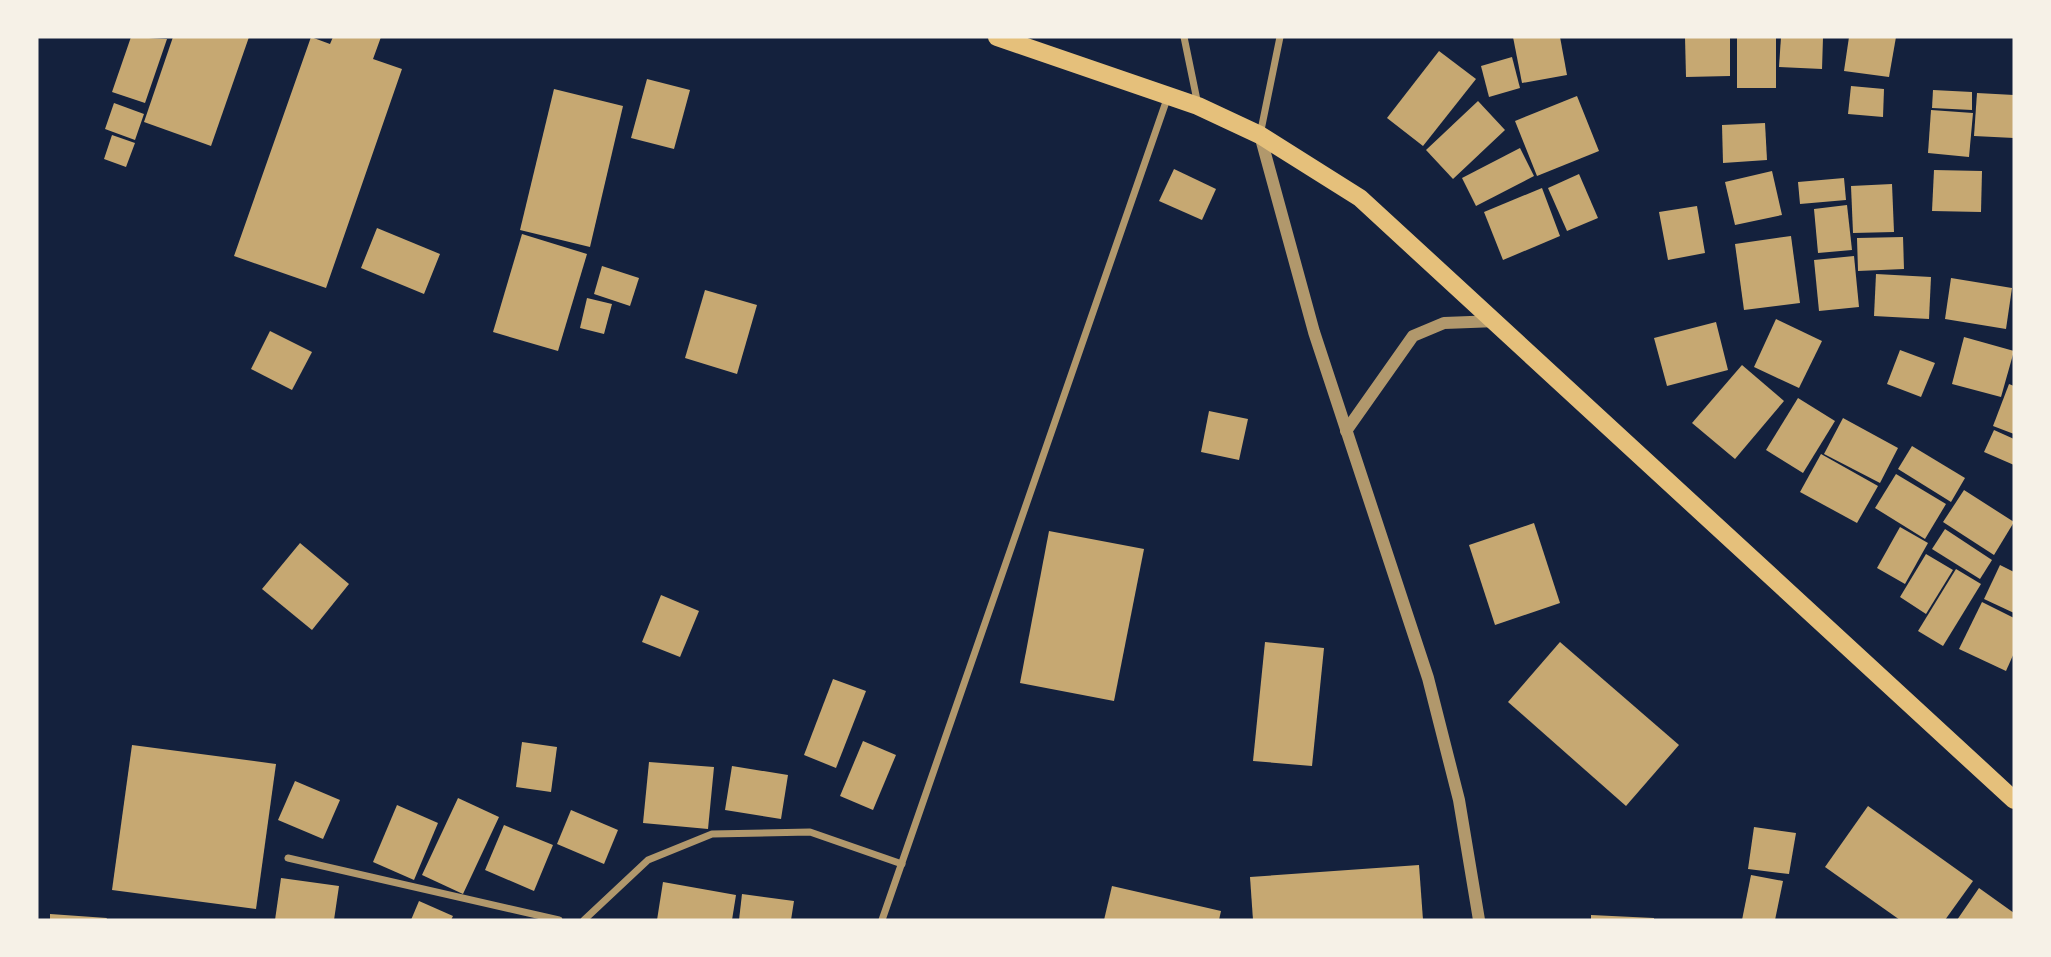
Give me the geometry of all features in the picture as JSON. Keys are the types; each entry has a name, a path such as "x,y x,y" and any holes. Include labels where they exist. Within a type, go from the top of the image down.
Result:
{"main road":[{"path":"997,37 1198,106 1259,135 1360,198 1497,321 2014,800"}],"street":[{"path":"1184,37 1198,106"},
{"path":"1280,37 1259,135 1314,332 1428,678 1459,800 1479,920"},
{"path":"882,920 1168,95"},
{"path":"1346,431 1413,336 1444,323 1497,321"},
{"path":"584,920 648,860 712,834 810,832 902,864"},
{"path":"288,858 559,920"}],"building":[{"path":"131,37 167,39 145,103 112,92"},
{"path":"173,37 249,37 211,146 144,122"},
{"path":"311,37 330,44 333,37 381,37 373,59 402,69 326,288 234,256"},
{"path":"1513,37 1560,37 1567,75 1522,83"},
{"path":"1685,37 1730,37 1730,76 1686,77"},
{"path":"1737,37 1776,37 1776,88 1737,88"},
{"path":"1781,37 1823,37 1822,69 1779,67"},
{"path":"1849,37 1896,37 1889,77 1844,71"},
{"path":"1439,51 1476,79 1423,146 1387,118"},
{"path":"1512,57 1520,88 1489,97 1481,66"},
{"path":"647,79 690,90 674,149 631,138"},
{"path":"1851,86 1884,89 1883,117 1848,114"},
{"path":"554,89 623,106 590,247 520,230"},
{"path":"1933,90 1972,92 1972,110 1932,108"},
{"path":"1977,93 2014,95 2014,138 1974,136"},
{"path":"1577,96 1599,151 1537,176 1515,121"},
{"path":"1478,101 1505,130 1453,179 1426,150"},
{"path":"114,103 144,114 135,140 105,129"},
{"path":"1931,110 1973,113 1969,157 1928,153"},
{"path":"1765,123 1767,160 1723,163 1722,125"},
{"path":"112,135 135,143 126,167 104,159"},
{"path":"1520,148 1534,176 1476,206 1462,178"},
{"path":"1174,169 1216,189 1202,220 1159,201"},
{"path":"1934,170 1982,171 1981,212 1932,211"},
{"path":"1772,171 1782,215 1735,225 1725,182"},
{"path":"1579,174 1598,218 1567,231 1548,188"},
{"path":"1844,178 1846,200 1800,204 1798,182"},
{"path":"1892,184 1894,232 1853,233 1851,186"},
{"path":"1542,188 1560,236 1503,260 1484,212"},
{"path":"1847,205 1852,250 1818,253 1814,209"},
{"path":"1697,206 1705,253 1668,260 1659,212"},
{"path":"377,228 440,254 424,294 361,268"},
{"path":"522,234 587,254 558,351 493,332"},
{"path":"1791,236 1800,303 1744,310 1735,244"},
{"path":"1903,237 1904,269 1858,271 1857,238"},
{"path":"1854,256 1859,307 1819,311 1814,260"},
{"path":"602,266 639,278 630,306 594,294"},
{"path":"1876,274 1931,277 1929,319 1874,316"},
{"path":"1951,278 2012,288 2006,329 1945,319"},
{"path":"705,290 757,305 737,374 685,358"},
{"path":"587,298 612,304 604,334 580,328"},
{"path":"1776,319 1822,341 1799,388 1754,367"},
{"path":"1716,322 1728,370 1667,386 1654,338"},
{"path":"270,331 312,352 292,390 251,369"},
{"path":"1964,337 2014,351 2001,397 1952,384"},
{"path":"1900,350 1935,363 1921,397 1887,384"},
{"path":"1742,365 1784,401 1735,459 1692,423"},
{"path":"2009,384 2014,386 2014,434 1993,426"},
{"path":"1798,398 1835,421 1803,473 1766,450"},
{"path":"1209,411 1248,419 1239,460 1201,452"},
{"path":"1843,418 1898,448 1880,483 1824,454"},
{"path":"1994,430 2014,439 2014,465 1984,452"},
{"path":"1912,446 1965,478 1951,502 1898,469"},
{"path":"1821,454 1878,486 1857,523 1800,492"},
{"path":"1896,474 1946,504 1925,539 1875,508"},
{"path":"1964,490 2014,522 1994,555 1943,522"},
{"path":"1534,523 1560,603 1495,625 1469,545"},
{"path":"1900,527 1928,543 1905,584 1877,568"},
{"path":"1945,529 1992,560 1980,579 1932,549"},
{"path":"1049,531 1144,549 1114,701 1020,683"},
{"path":"300,543 349,584 312,630 262,589"},
{"path":"1926,554 1953,570 1926,614 1900,597"},
{"path":"2000,565 2014,572 2014,613 1984,599"},
{"path":"1956,569 1981,584 1943,646 1918,631"},
{"path":"661,595 699,611 680,657 642,642"},
{"path":"1982,602 2014,618 2014,653 2006,671 1959,649"},
{"path":"1265,642 1324,648 1312,766 1253,761"},
{"path":"1560,642 1679,745 1626,806 1508,702"},
{"path":"833,679 866,691 836,768 804,755"},
{"path":"863,741 896,755 873,810 840,796"},
{"path":"522,742 557,747 551,792 516,787"},
{"path":"132,745 276,764 256,909 112,890"},
{"path":"649,762 714,767 708,829 643,823"},
{"path":"732,766 788,775 781,819 725,810"},
{"path":"295,781 340,800 323,839 278,820"},
{"path":"458,798 499,817 463,894 422,875"},
{"path":"397,805 438,823 414,880 373,862"},
{"path":"1868,806 1973,881 1945,920 1900,920 1825,867"},
{"path":"571,810 618,830 604,864 557,844"},
{"path":"504,825 553,845 534,891 485,870"},
{"path":"1754,827 1796,833 1789,874 1748,869"},
{"path":"1419,865 1423,920 1253,920 1250,877"},
{"path":"1751,875 1783,881 1775,920 1742,920"},
{"path":"281,878 339,886 334,920 275,920"},
{"path":"663,882 736,895 732,920 657,920"},
{"path":"1112,886 1221,911 1219,920 1104,920"},
{"path":"1979,888 2014,913 2014,920 1957,920"},
{"path":"742,894 794,901 791,920 739,920"},
{"path":"419,901 453,916 451,920 411,920"},
{"path":"50,914 107,918 50,920"},
{"path":"1591,915 1654,918 1654,920 1591,920"}]}
